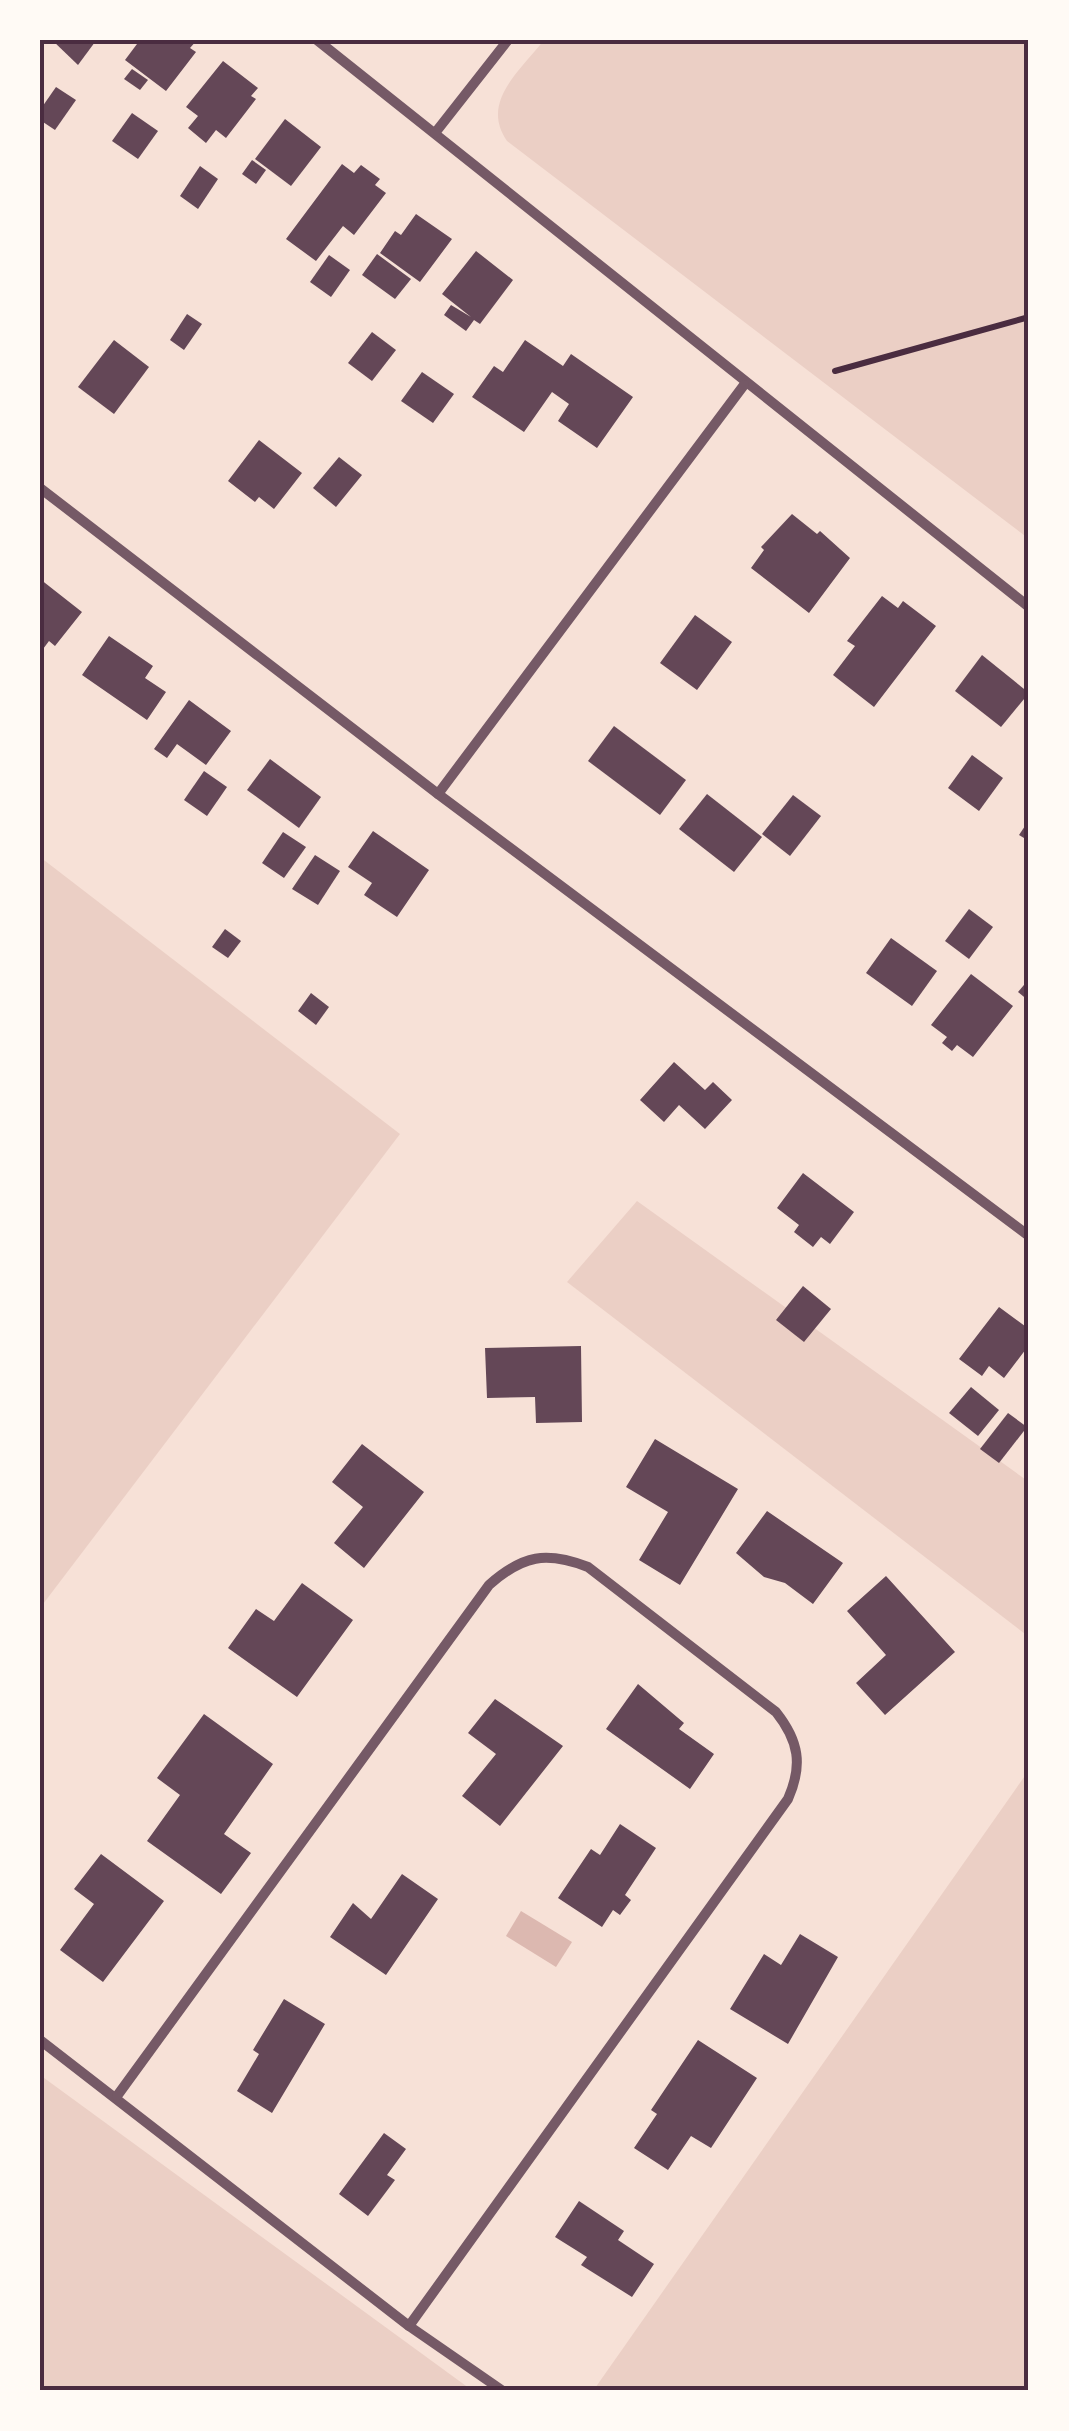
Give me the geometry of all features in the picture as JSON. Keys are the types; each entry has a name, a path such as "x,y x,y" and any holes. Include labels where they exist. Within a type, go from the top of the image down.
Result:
{"street":[{"path":"317,40 744,384 1029,607"},
{"path":"436,133 508,40"},
{"path":"438,794 744,384"},
{"path":"40,488 438,794 1029,1236"},
{"path":"117,2096 478,1601 512,1566 536,1555 559,1556 588,1566 760,1700 791,1731 798,1754 797,1779 788,1799 409,2326"},
{"path":"40,2040 409,2326 503,2391"}],"path":[{"path":"835,371 1029,317"}],"shaded area":[{"path":"544,40 1029,40 1029,539 507,141 500,127 501,100 515,75"},
{"path":"40,857 400,1134 40,1608"},
{"path":"637,1201 1029,1482 1029,1637 567,1282"},
{"path":"1029,1770 1029,2391 593,2391"},
{"path":"521,1911 572,1942 556,1967 506,1936"},
{"path":"40,2075 473,2391 40,2391"}],"building":[{"path":"52,40 93,40 95,42 78,65"},
{"path":"140,40 197,40 190,48 196,52 166,91 125,60"},
{"path":"223,61 258,88 251,96 256,99 226,138 216,130 206,143 188,128 198,116 186,107"},
{"path":"132,69 148,80 140,90 124,79"},
{"path":"56,87 76,100 55,130 40,120 40,110"},
{"path":"132,113 158,131 138,159 112,141"},
{"path":"285,119 321,147 291,186 255,159"},
{"path":"252,160 266,170 256,184 242,174"},
{"path":"342,164 354,173 361,165 380,179 375,185 386,193 354,235 343,226 316,261 286,239"},
{"path":"200,166 218,179 198,209 180,196"},
{"path":"416,214 452,239 420,282 380,253 395,231 401,235"},
{"path":"476,251 513,280 480,324 474,320 466,331 444,315 451,305 471,317 442,294"},
{"path":"377,254 411,279 395,299 362,275"},
{"path":"329,255 350,270 331,297 310,282"},
{"path":"187,314 202,324 184,350 170,340"},
{"path":"372,332 396,350 372,381 348,363"},
{"path":"114,340 149,367 114,414 78,387"},
{"path":"525,340 563,366 571,354 633,397 597,448 558,421 569,404 552,392 524,432 472,397 494,366 503,372"},
{"path":"422,372 454,394 433,423 401,401"},
{"path":"259,440 302,473 274,509 259,497 255,502 228,481"},
{"path":"339,457 362,475 336,507 313,488"},
{"path":"792,514 817,534 820,531 850,558 809,613 751,568 764,550 761,547"},
{"path":"40,579 82,612 55,646 49,641 40,653"},
{"path":"882,596 898,608 903,601 936,626 874,707 833,675 855,646 847,641"},
{"path":"695,615 732,642 697,690 660,663"},
{"path":"109,636 153,666 145,678 166,692 147,720 82,675"},
{"path":"982,655 1029,693 1001,727 955,691"},
{"path":"189,700 231,731 206,765 177,744 167,758 154,749"},
{"path":"614,726 686,780 660,815 588,761"},
{"path":"972,755 1003,778 979,811 948,788"},
{"path":"270,759 321,797 299,828 247,790"},
{"path":"204,771 227,787 207,816 184,800"},
{"path":"707,794 762,837 734,872 679,829"},
{"path":"793,795 821,816 790,856 762,834"},
{"path":"1029,820 1029,841 1019,835"},
{"path":"373,831 429,870 397,917 364,895 372,883 348,867"},
{"path":"283,832 306,847 284,878 262,863"},
{"path":"315,855 340,871 318,905 292,889"},
{"path":"969,909 993,927 969,959 945,941"},
{"path":"225,929 241,941 228,958 212,947"},
{"path":"891,938 937,971 912,1006 866,973"},
{"path":"971,974 1013,1006 973,1057 957,1045 952,1051 942,1043 947,1037 931,1025"},
{"path":"1029,979 1029,1001 1018,992"},
{"path":"311,993 329,1007 316,1025 298,1011"},
{"path":"674,1062 705,1090 713,1082 732,1100 705,1129 679,1105 664,1122 640,1100"},
{"path":"803,1173 854,1212 830,1244 821,1237 813,1247 794,1232 799,1225 777,1208"},
{"path":"803,1286 831,1309 804,1342 776,1320"},
{"path":"999,1307 1029,1329 1029,1345 1004,1378 989,1366 982,1376 959,1359"},
{"path":"581,1346 582,1422 536,1423 535,1397 487,1398 485,1348"},
{"path":"971,1387 999,1410 978,1436 949,1413"},
{"path":"1008,1413 1027,1427 999,1463 980,1449"},
{"path":"655,1439 738,1489 680,1585 639,1560 668,1512 626,1487"},
{"path":"362,1444 424,1492 364,1568 334,1543 363,1507 332,1482"},
{"path":"767,1511 843,1563 813,1604 785,1583 764,1577 736,1553"},
{"path":"886,1576 955,1652 885,1715 856,1683 886,1655 847,1611"},
{"path":"302,1583 353,1620 297,1697 228,1648 256,1609 274,1621"},
{"path":"638,1684 684,1723 679,1729 714,1754 690,1789 606,1729"},
{"path":"495,1699 563,1746 500,1826 462,1796 496,1754 468,1733"},
{"path":"204,1714 273,1764 224,1834 251,1853 221,1894 147,1841 180,1795 157,1778"},
{"path":"620,1824 656,1848 625,1895 631,1900 620,1915 613,1910 602,1927 558,1898 591,1849 600,1855"},
{"path":"101,1854 164,1901 103,1982 60,1950 94,1904 74,1889"},
{"path":"402,1874 438,1899 386,1975 330,1937 353,1903 371,1919"},
{"path":"800,1934 838,1957 788,2044 730,2009 764,1954 781,1965"},
{"path":"284,1999 325,2024 272,2113 237,2091 259,2054 253,2050"},
{"path":"698,2040 757,2078 711,2148 691,2136 668,2170 634,2148 657,2114 651,2110"},
{"path":"384,2133 406,2149 387,2175 395,2180 368,2216 339,2194"},
{"path":"579,2201 624,2231 618,2240 654,2264 632,2297 581,2265 587,2257 555,2237"}]}
